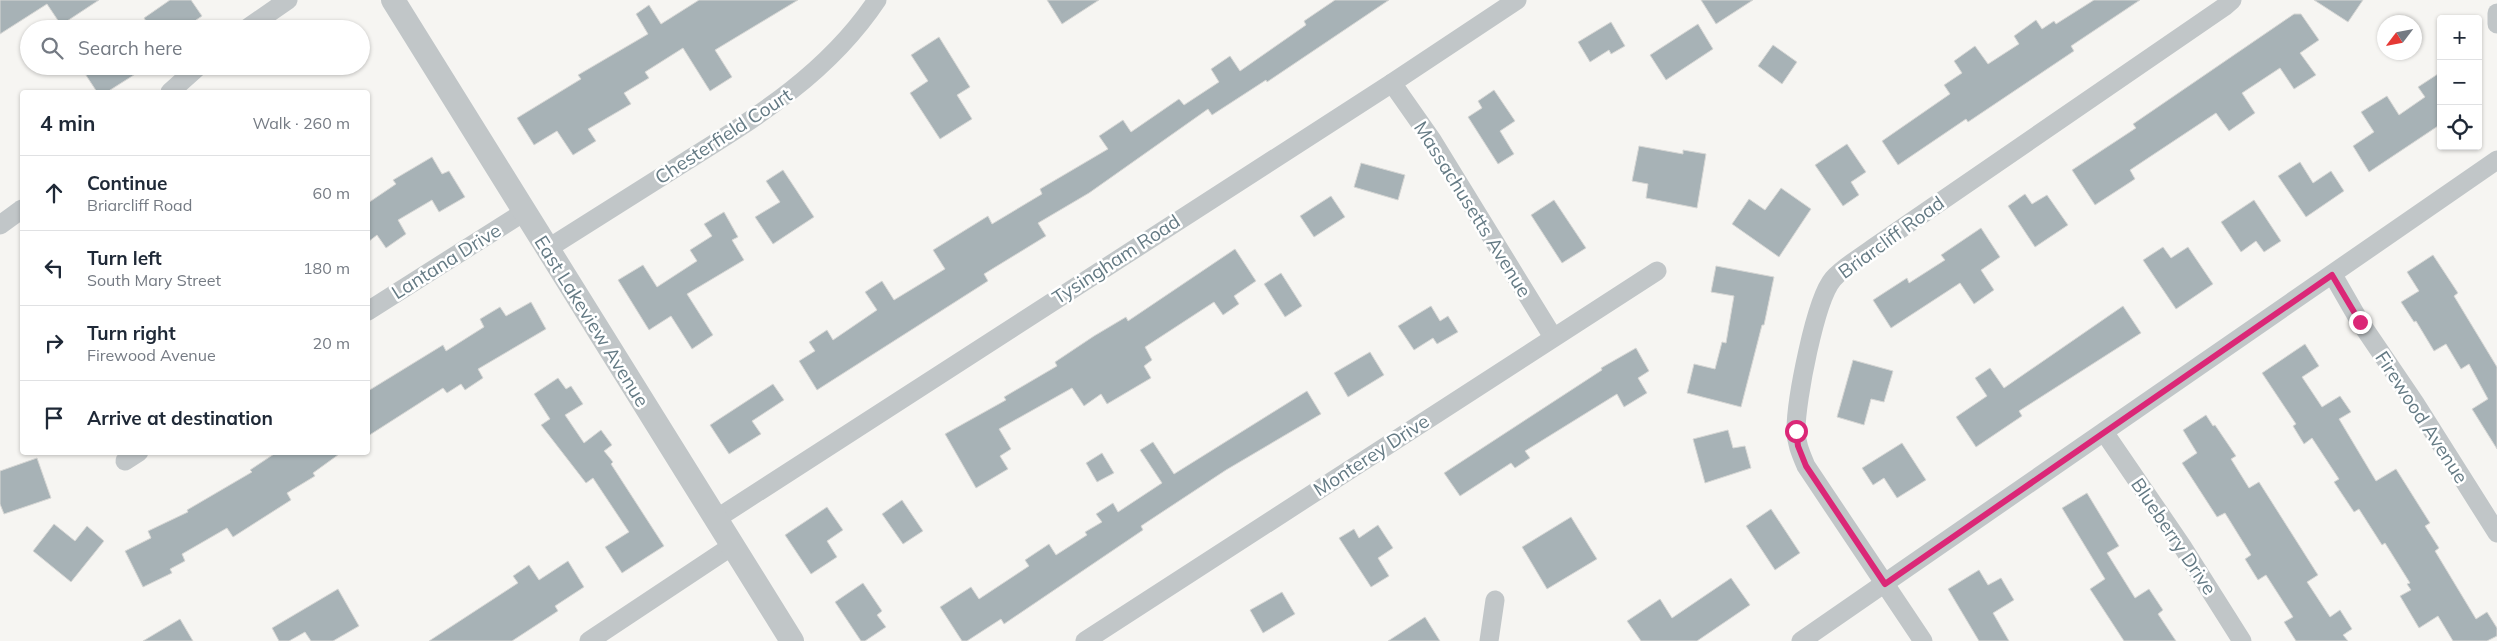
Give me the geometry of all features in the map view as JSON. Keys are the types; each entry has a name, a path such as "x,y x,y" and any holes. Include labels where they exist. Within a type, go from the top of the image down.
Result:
{"street":[{"path":"259,20 288,0"},
{"name":"East Lakeview Avenue","path":"393,0 792,641"},
{"name":"Chesterfield Court","path":"547,249 763,113 806,80 836,52 877,0"},
{"name":"Tysingham Road","path":"716,519 1392,83 1516,0"},
{"name":"Briarcliff Road","path":"1923,641 1806,466 1798,446 1796,431 1798,404 1816,320 1827,289 1834,278 1872,248 2224,8 2232,0"},
{"path":"2497,13 2497,24"},
{"path":"172,90 189,75"},
{"name":"Massachusetts Avenue","path":"1392,83 1432,140 1553,337"},
{"path":"1801,641 2497,160"},
{"path":"0,225 20,211"},
{"name":"Lantana Drive","path":"370,310 524,212"},
{"name":"Monterey Drive","path":"1085,641 1657,271"},
{"name":"Firewood Avenue","path":"2332,275 2360,322 2415,403 2497,533"},
{"name":"Blueberry Drive","path":"2104,432 2182,546 2242,641"},
{"path":"589,641 732,546"},
{"path":"1489,641 1495,600"}],"building":[{"path":"0,0 99,0 69,20 58,20 47,4 0,34"},
{"path":"170,0 191,0 202,16 196,20 145,20 144,18"},
{"path":"699,0 798,0 715,50 732,77 710,91 683,48 645,72 649,78 624,93 631,104 588,129 596,141 573,155 557,131 534,145 517,118 581,79 578,75 648,34 636,14 649,5 661,24"},
{"path":"1047,0 1099,0 1062,24"},
{"path":"1335,0 1389,0 1267,82 1266,80 1212,115 1208,109 1089,193 1038,223 1046,236 984,274 988,281 817,390 799,361 815,351 809,342 827,330 833,340 877,310 865,292 882,281 894,300 945,269 933,250 988,216 992,224 1042,194 1040,189 1108,149 1099,136 1123,120 1131,132 1179,99 1184,105 1219,82 1211,69 1230,56 1240,71 1306,25 1304,21"},
{"path":"1701,0 1753,0 1716,24"},
{"path":"2094,0 2140,0 2071,46 2074,51 1968,122 1966,119 1898,165 1882,141 1950,94 1944,85 1962,73 1954,61 1975,46 1988,64 2019,44 2014,36 2036,20 2042,29 2054,21 2056,24"},
{"path":"2314,0 2363,0 2348,22"},
{"path":"2294,14 2301,14 2319,40 2300,53 2316,75 2294,89 2280,68 2242,93 2255,113 2229,131 2216,113 2130,170 2135,179 2095,205 2072,170 2136,128 2133,124"},
{"path":"1611,22 1625,46 1611,54 1609,50 1590,62 1578,42"},
{"path":"1698,24 1713,49 1666,80 1650,55"},
{"path":"939,37 970,87 957,95 972,119 940,139 910,93 928,81 911,55"},
{"path":"1773,45 1797,62 1782,84 1758,66"},
{"path":"86,75 134,75 110,90 96,90"},
{"path":"2437,75 2437,127 2369,172 2353,146 2374,132 2361,112 2387,96 2399,115 2425,97 2418,87"},
{"path":"1494,90 1515,121 1500,131 1514,154 1498,164 1468,117 1482,108 1478,101"},
{"path":"1847,144 1866,172 1851,182 1859,195 1843,206 1815,165"},
{"path":"1639,146 1683,154 1683,150 1706,154 1697,208 1646,198 1648,184 1632,181"},
{"path":"432,157 442,174 449,171 465,197 439,212 432,200 398,220 406,234 386,248 377,235 370,240 370,202 396,184 393,180"},
{"path":"2300,162 2313,183 2331,171 2344,191 2306,217 2278,176"},
{"path":"1361,163 1405,175 1398,200 1354,187"},
{"path":"783,170 814,217 773,244 755,217 780,202 766,181"},
{"path":"1781,188 1811,209 1779,257 1732,224 1749,199 1765,210"},
{"path":"2025,194 2032,204 2047,195 2068,225 2035,247 2008,206"},
{"path":"1331,196 1345,217 1314,237 1300,216"},
{"path":"1554,200 1586,248 1562,263 1531,215"},
{"path":"2254,200 2281,241 2264,252 2256,241 2241,252 2221,222"},
{"path":"724,212 738,237 732,240 744,260 687,294 713,335 692,349 671,316 649,330 618,280 643,265 657,287 697,261 690,250 712,236 704,224"},
{"path":"1981,228 2000,257 1981,270 1994,290 1974,304 1960,283 1891,328 1873,300 1907,278 1909,283 1945,260 1941,255"},
{"path":"2163,247 2171,258 2188,247 2213,284 2176,309 2143,260"},
{"path":"1235,249 1256,281 1234,296 1239,304 1223,315 1214,302 1145,347 1152,360 1144,366 1151,378 1107,404 1101,394 1084,406 1072,388 999,429 1011,449 1000,456 1008,469 976,488 945,434 1006,400 1004,397 1057,366 1055,362 1094,336 1126,317 1128,321"},
{"path":"2433,255 2458,293 2454,296 2497,367 2497,449 2472,409 2488,399 2469,364 2461,369 2446,344 2434,351 2416,321 2414,322 2401,302 2419,291 2407,272"},
{"path":"1716,266 1774,277 1764,325 1762,325 1741,407 1687,393 1694,364 1715,369 1722,342 1726,343 1734,296 1711,292"},
{"path":"1281,273 1302,306 1285,317 1264,284"},
{"path":"531,302 546,329 478,369 483,378 465,390 461,384 447,393 443,388 370,435 370,390 443,345 446,351 484,327 480,319 500,307 506,316"},
{"path":"1431,306 1440,321 1448,316 1458,332 1437,344 1433,338 1414,350 1398,326"},
{"path":"2123,306 2141,333 2019,411 2022,416 1976,447 1956,417 1987,396 1975,378 1990,368 2004,388"},
{"path":"2305,344 2319,366 2302,377 2322,407 2340,396 2351,412 2339,419 2376,481 2396,469 2430,523 2425,526 2439,548 2435,551 2476,619 2487,612 2497,628 2497,636 2487,641 2453,641 2438,616 2419,628 2400,596 2411,590 2407,584 2410,583 2385,543 2382,545 2359,509 2354,512 2334,482 2339,479 2312,438 2304,444 2293,426 2296,424 2262,373"},
{"path":"1636,348 1649,371 1638,378 1647,393 1624,407 1617,394 1525,451 1530,458 1515,468 1511,463 1460,496 1444,473 1602,370 1601,368"},
{"path":"1370,352 1384,375 1348,397 1334,373"},
{"path":"1853,360 1893,371 1884,402 1871,399 1864,425 1837,417"},
{"path":"558,378 566,389 571,386 583,404 565,415 584,443 601,430 612,445 604,451 613,462 611,464 664,546 622,573 605,547 629,532 593,478 586,483 541,425 550,419 534,394"},
{"path":"773,384 784,400 752,421 761,434 729,454 710,425"},
{"path":"1307,391 1321,414 1226,470 1141,526 1143,530 1004,624 1001,619 967,641 962,641 940,607 971,587 979,599 1029,566 1025,560 1049,544 1056,555 1087,535 1085,532 1102,522 1096,514 1113,503 1118,512 1162,483 1140,450 1153,442 1174,474"},
{"path":"2206,415 2236,456 2231,459 2249,488 2259,482 2318,575 2307,582 2330,617 2340,610 2352,629 2343,635 2348,641 2296,641 2284,622 2293,617 2266,575 2258,580 2245,559 2251,555 2225,513 2217,517 2182,463 2197,453 2183,430"},
{"path":"1728,430 1733,448 1745,446 1751,468 1705,483 1693,439"},
{"path":"1902,443 1926,480 1897,498 1884,478 1873,485 1862,468"},
{"path":"1102,453 1114,473 1097,482 1086,463"},
{"path":"272,455 338,455 313,473 315,476 287,493 291,500 233,537 227,528 182,554 185,561 170,569 172,573 143,587 125,551 151,538 148,531 188,512 187,510 252,472 250,470"},
{"path":"37,458 51,498 4,514 0,504 0,471"},
{"path":"2087,493 2119,546 2107,553 2135,598 2149,589 2163,610 2158,614 2176,641 2124,641 2090,589 2105,579 2062,508"},
{"path":"902,500 923,531 903,544 882,514"},
{"path":"827,507 843,530 827,541 837,557 811,574 785,535"},
{"path":"1771,509 1800,553 1775,570 1746,526"},
{"path":"1571,517 1597,559 1547,589 1522,547"},
{"path":"54,524 75,541 87,526 104,541 71,582 33,551"},
{"path":"1378,525 1393,548 1378,558 1389,576 1371,587 1339,538 1354,529 1359,538"},
{"path":"568,561 584,587 555,606 558,611 512,641 429,641 518,583 513,576 529,565 539,580"},
{"path":"1979,570 1988,585 2001,578 2014,600 1993,613 2009,641 1979,641 1948,589"},
{"path":"1731,578 1750,605 1697,641 1641,641 1627,621 1660,599 1672,618"},
{"path":"863,583 882,611 877,615 886,627 865,641 861,641 835,602"},
{"path":"338,589 359,626 333,641 311,641 305,632 289,641 279,641 272,628"},
{"path":"1282,592 1295,614 1263,633 1250,610"},
{"path":"1425,617 1440,641 1388,641"},
{"path":"180,619 193,641 143,641"}],"route":[{"path":"1796,431 1798,446 1806,466 1885,584 2332,275 2360,322"}]}
